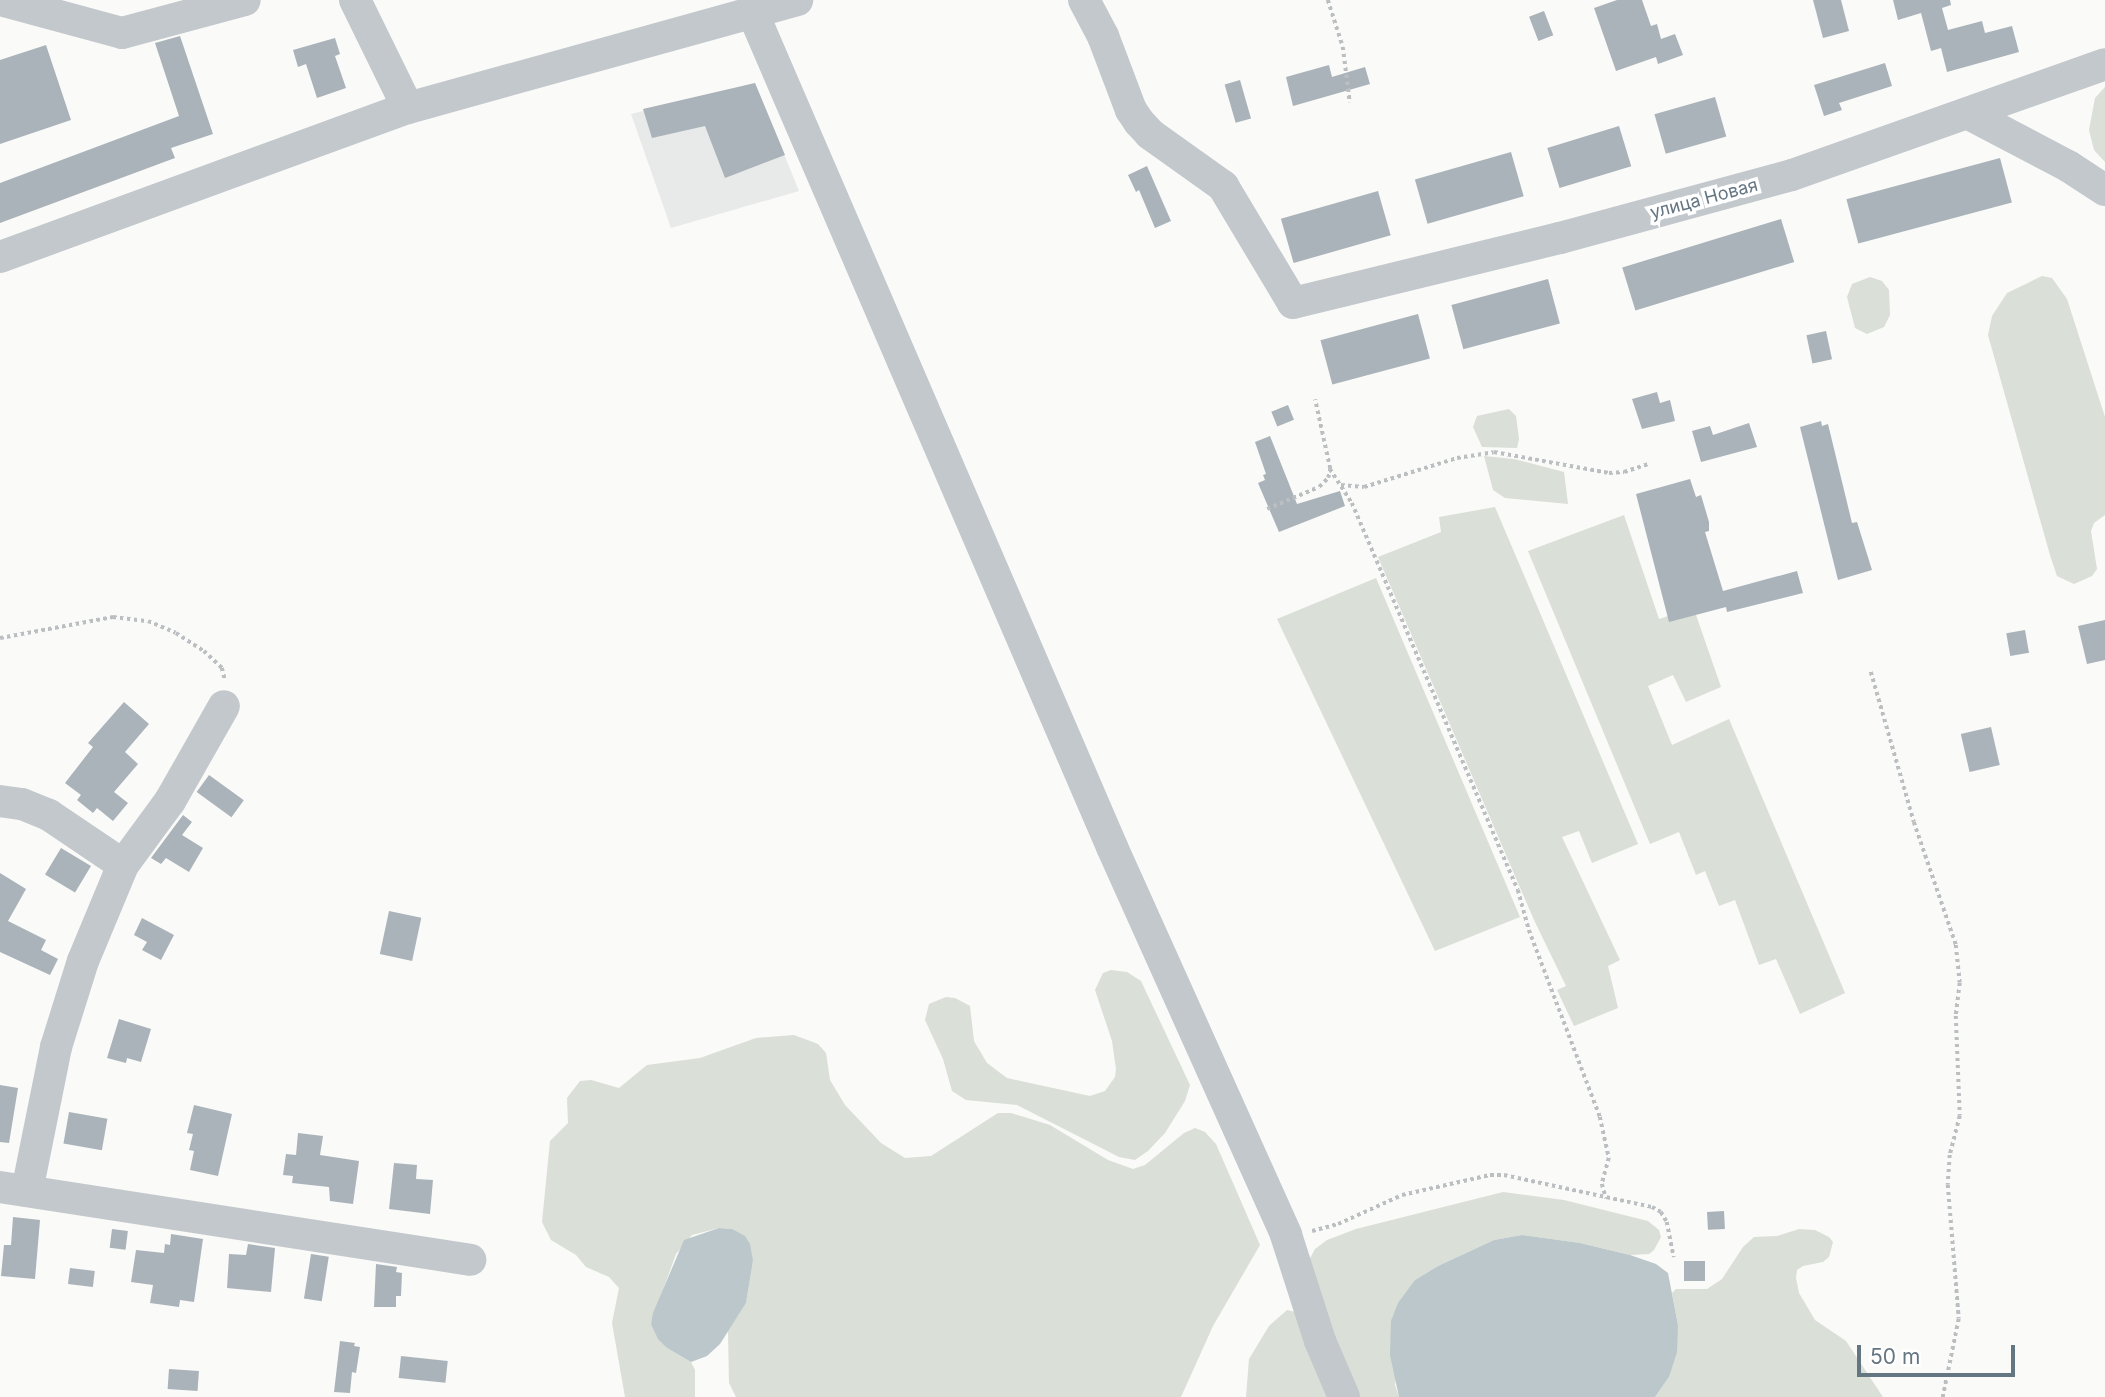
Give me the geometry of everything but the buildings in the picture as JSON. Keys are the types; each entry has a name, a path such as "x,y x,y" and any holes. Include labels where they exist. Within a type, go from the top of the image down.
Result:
{"street":[{"path":"0,0 122,33 245,0"},
{"path":"355,0 408,108"},
{"path":"0,257 408,108 797,0"},
{"name":"улица Новая","path":"1084,0 1103,36 1131,110 1139,122 1150,134 1223,186 1293,303 1560,238 1779,178 1969,114 2105,64"},
{"path":"752,11 1112,847 1286,1235 1320,1340 1344,1397"},
{"path":"1969,114 2068,166 2105,190"},
{"path":"225,706 170,801 123,865 83,961 13,1189 470,1260"},
{"path":"0,800 22,804 49,814 123,865"}],"path":[{"path":"1328,0 1343,47 1350,103"},
{"path":"1315,400 1330,469 1352,503 1518,890 1529,930 1600,1116 1609,1158 1602,1184 1606,1198"},
{"path":"1341,485 1364,487 1457,458 1494,452 1609,472 1624,472 1649,464"},
{"path":"1266,509 1319,486 1328,478 1330,469"},
{"path":"0,638 113,617 148,621 186,639 222,668 227,687 225,706"},
{"path":"1871,673 1914,822 1956,945 1960,983 1956,1016 1960,1116 1950,1155 1948,1185 1959,1319 1943,1397"},
{"path":"1286,1235 1338,1224 1402,1195 1490,1175 1504,1175 1652,1207 1661,1212 1674,1257"}],"shaded area":[{"path":"755,83 799,191 671,228 631,114"},
{"path":"2105,87 2105,162 2094,150 2089,130 2095,98"},
{"path":"2042,276 2052,278 2067,299 2105,417 2105,515 2094,523 2091,531 2097,569 2092,576 2074,584 2057,576 1988,335 1992,316 2007,293"},
{"path":"1870,277 1882,281 1889,290 1890,315 1884,327 1867,334 1855,328 1847,297 1852,284"},
{"path":"1509,409 1516,416 1519,439 1517,448 1482,447 1473,427 1477,416"},
{"path":"1484,456 1514,459 1564,472 1568,504 1505,498 1493,490"},
{"path":"1495,507 1638,844 1592,863 1579,831 1562,837 1620,960 1608,966 1618,1008 1574,1026 1557,990 1566,986 1534,920 1378,557 1441,532 1439,517"},
{"path":"1624,515 1659,619 1681,612 1696,615 1721,687 1686,702 1673,675 1648,686 1672,745 1729,719 1845,993 1800,1014 1776,959 1759,965 1735,900 1719,906 1705,871 1696,875 1679,832 1650,844 1528,551"},
{"path":"1376,578 1520,917 1435,951 1277,619"},
{"path":"1111,970 1127,972 1141,981 1190,1085 1185,1101 1165,1133 1148,1151 1135,1160 1119,1157 1017,1105 966,1100 952,1091 943,1059 925,1020 929,1004 946,997 955,998 970,1006 974,1041 987,1063 1007,1078 1090,1096 1105,1091 1115,1077 1116,1069 1112,1041 1095,990 1103,973"},
{"path":"794,1035 818,1044 826,1053 830,1080 845,1105 881,1143 905,1158 931,1156 998,1113 1011,1113 1050,1125 1108,1160 1133,1169 1145,1165 1184,1133 1195,1128 1205,1132 1216,1144 1260,1245 1213,1326 1181,1397 736,1397 729,1383 728,1331 746,1303 753,1261 732,1229 719,1228 692,1235 676,1254 651,1323 667,1348 691,1362 695,1370 695,1397 625,1397 612,1323 619,1288 609,1277 586,1267 576,1255 551,1240 542,1222 550,1141 568,1123 567,1098 580,1081 591,1080 619,1088 647,1065 700,1058 756,1038"},
{"path":"1503,1192 1564,1200 1648,1221 1659,1230 1661,1237 1649,1254 1630,1255 1580,1243 1522,1235 1494,1240 1438,1266 1415,1280 1395,1385 1399,1397 1357,1397 1311,1280 1308,1262 1315,1249 1327,1240 1356,1229"},
{"path":"719,1228 732,1229 745,1236 750,1244 753,1261 746,1303 720,1344 707,1356 691,1362 667,1348 658,1339 651,1324 653,1313 684,1240"},
{"path":"1799,1229 1815,1230 1833,1242 1829,1257 1823,1262 1797,1270 1799,1293 1815,1320 1846,1341 1883,1397 1655,1397 1669,1377 1678,1325 1672,1293 1676,1289 1707,1289 1722,1279 1743,1247 1754,1237 1777,1236"},
{"path":"1522,1235 1580,1243 1630,1255 1656,1264 1668,1273 1678,1325 1677,1352 1669,1377 1655,1397 1399,1397 1390,1355 1391,1321 1398,1303 1415,1280 1438,1266 1494,1240"},
{"path":"1287,1310 1300,1313 1333,1397 1246,1397 1249,1359 1269,1326"}]}
